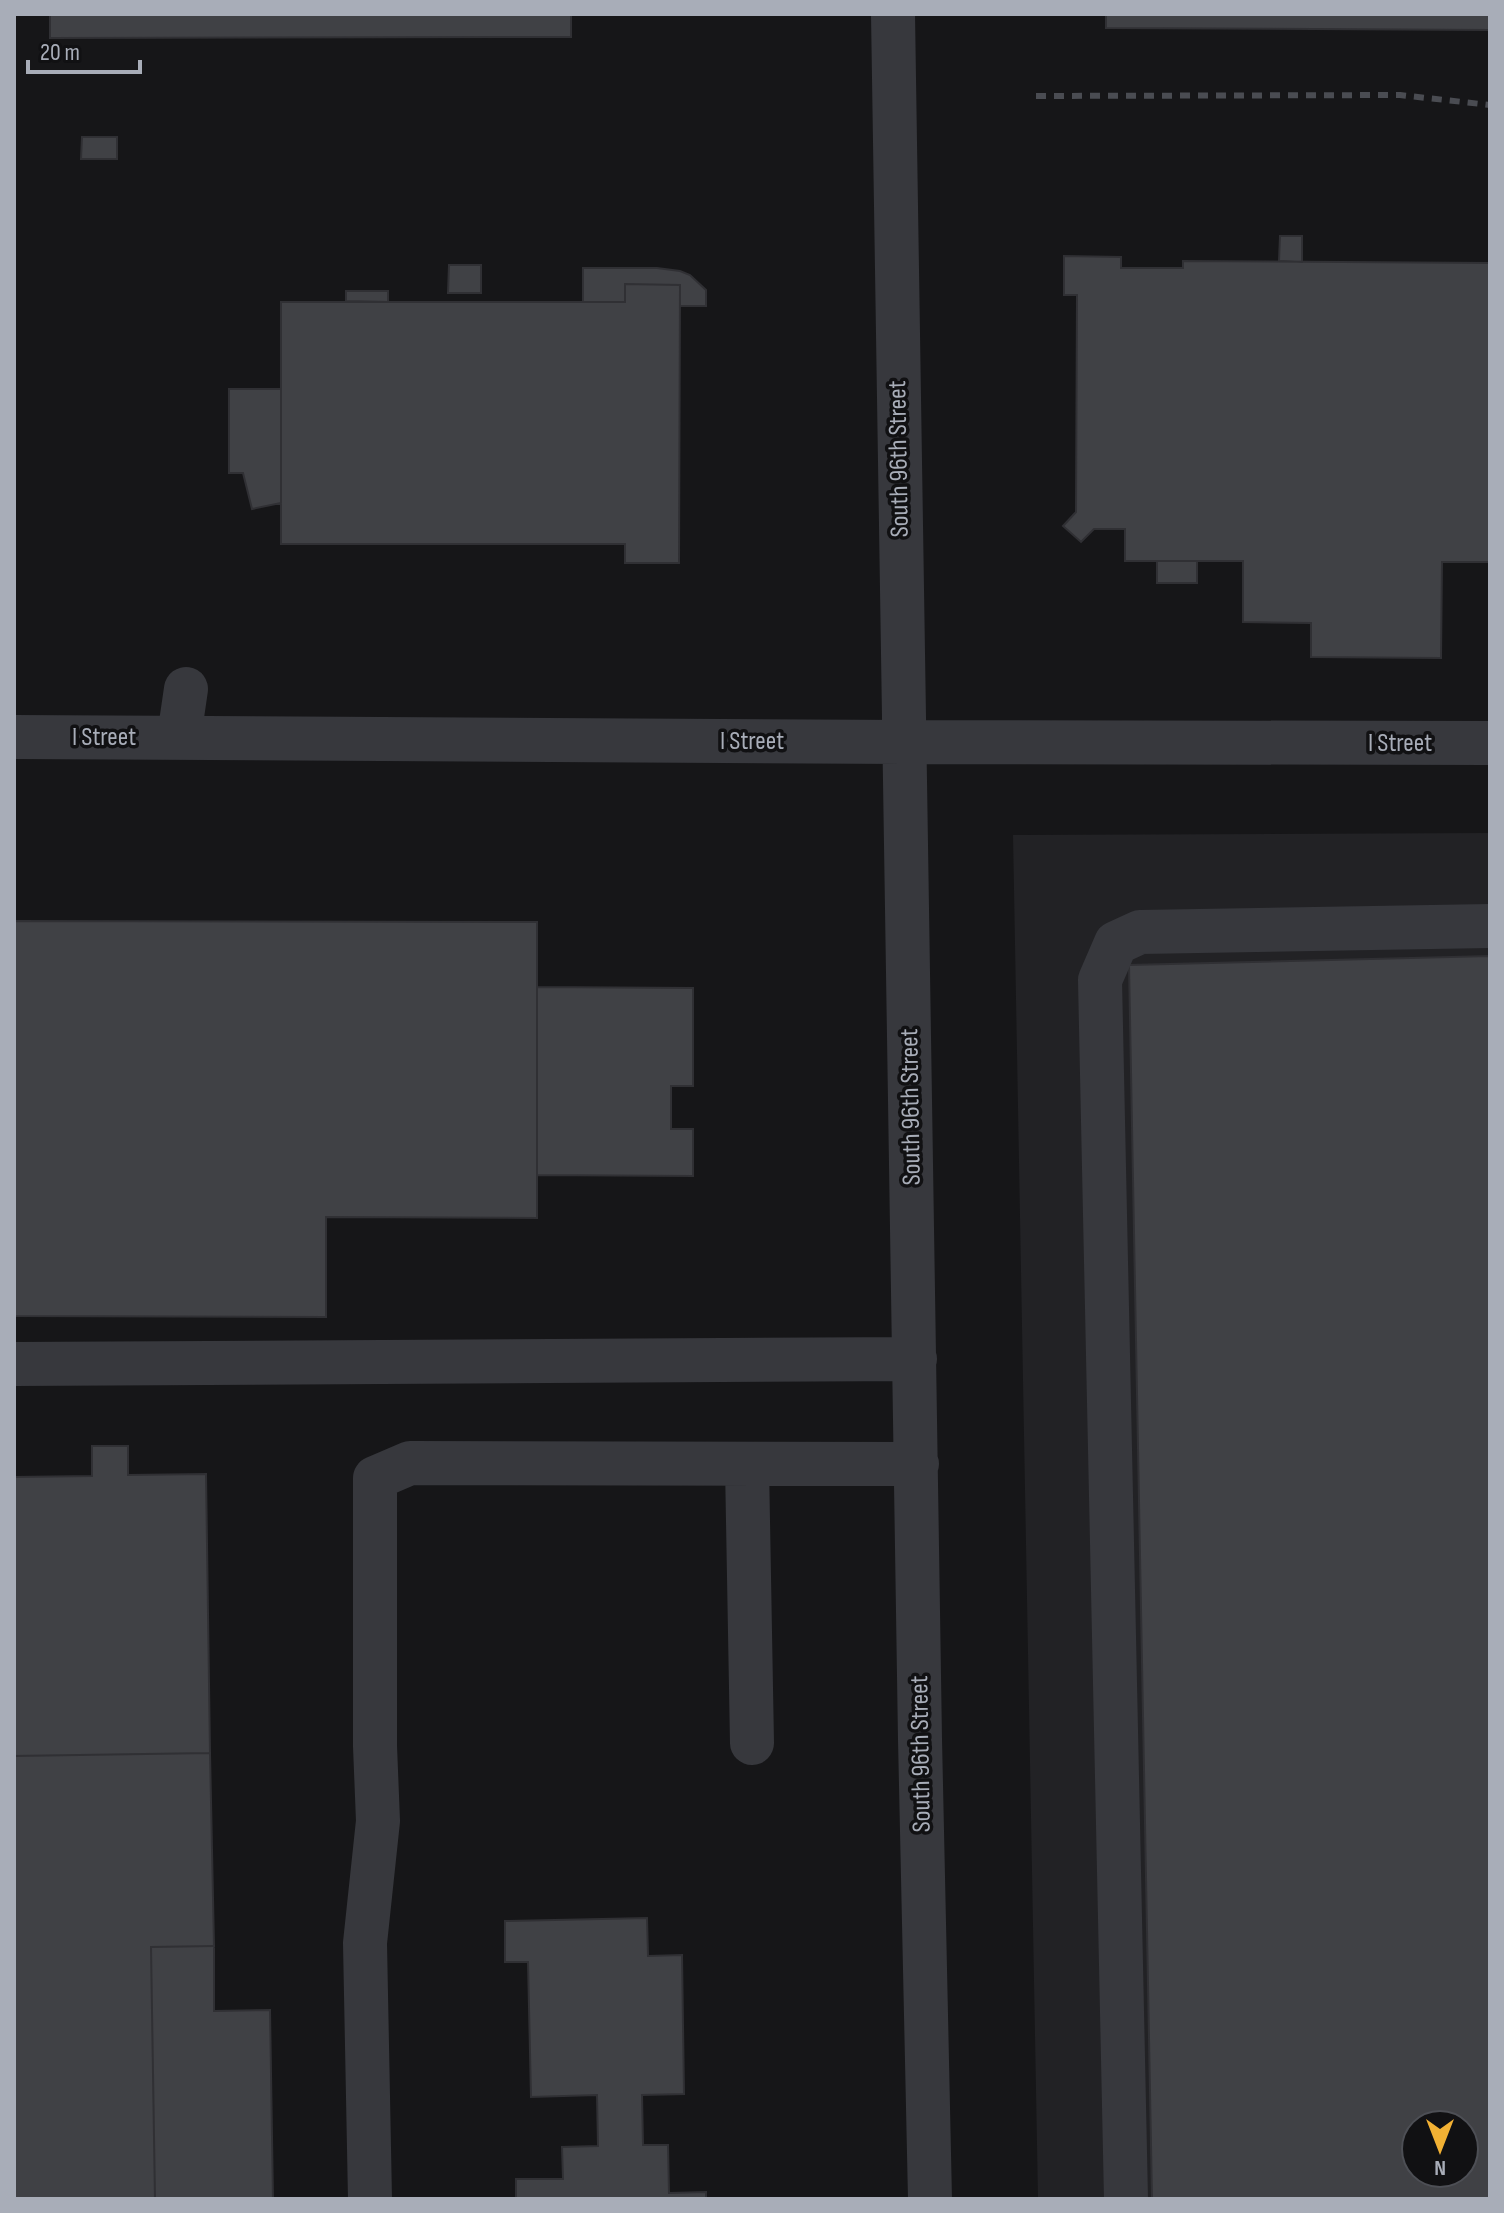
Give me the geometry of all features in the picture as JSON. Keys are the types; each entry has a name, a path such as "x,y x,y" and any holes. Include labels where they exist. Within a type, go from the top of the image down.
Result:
{"street":[{"name":"South 96th Street","path":"893,14 930,2199"},
{"path":"179,737 186,689"},
{"name":"I Street","path":"14,737 1490,743"},
{"path":"1126,2199 1100,980 1116,943 1140,932 1490,926"},
{"path":"14,1364 915,1359"},
{"path":"370,2199 365,1943 378,1821 375,1478 410,1463 917,1464"},
{"path":"747,1465 752,1743"}],"shaded area":[{"path":"1490,833 1490,2199 1038,2199 1013,835"}],"building":[{"path":"50,14 571,14 571,37 50,38"},
{"path":"1106,14 1490,14 1490,30 1106,28"},
{"path":"82,137 117,137 117,159 81,159"},
{"path":"1280,236 1302,236 1302,262 1279,261"},
{"path":"1064,256 1121,257 1121,268 1183,268 1183,261 1490,263 1490,562 1442,562 1441,658 1311,657 1311,623 1243,622 1243,561 1125,561 1125,529 1094,529 1081,542 1063,526 1076,512 1077,295 1064,295"},
{"path":"449,265 481,265 481,293 448,293"},
{"path":"583,268 680,271 690,275 706,290 706,306 680,306 680,285 625,284 625,302 583,302"},
{"path":"625,284 680,285 679,563 625,563 625,544 281,544 281,302 625,302"},
{"path":"346,291 388,291 388,302 346,301"},
{"path":"229,389 281,389 281,503 252,509 243,473 229,473"},
{"path":"1157,561 1197,561 1197,583 1157,583"},
{"path":"14,921 537,922 537,1218 326,1217 326,1317 14,1316"},
{"path":"1490,956 1490,2199 1152,2199 1129,965"},
{"path":"537,987 693,988 693,1086 671,1086 671,1129 693,1129 693,1176 537,1175"},
{"path":"92,1446 128,1446 128,1475 206,1474 210,1753 14,1756 14,1477 92,1476"},
{"path":"210,1753 214,1946 151,1947 155,2199 14,2199 14,1756"},
{"path":"647,1918 648,1956 682,1955 684,2094 642,2095 643,2145 668,2145 669,2193 706,2192 706,2199 516,2199 516,2179 563,2179 562,2147 598,2146 597,2095 531,2097 528,1962 505,1962 505,1921"},
{"path":"214,1946 214,2011 270,2010 273,2199 155,2199 151,1947"}],"railway":[{"path":"1036,96 1400,95 1490,105"}]}
